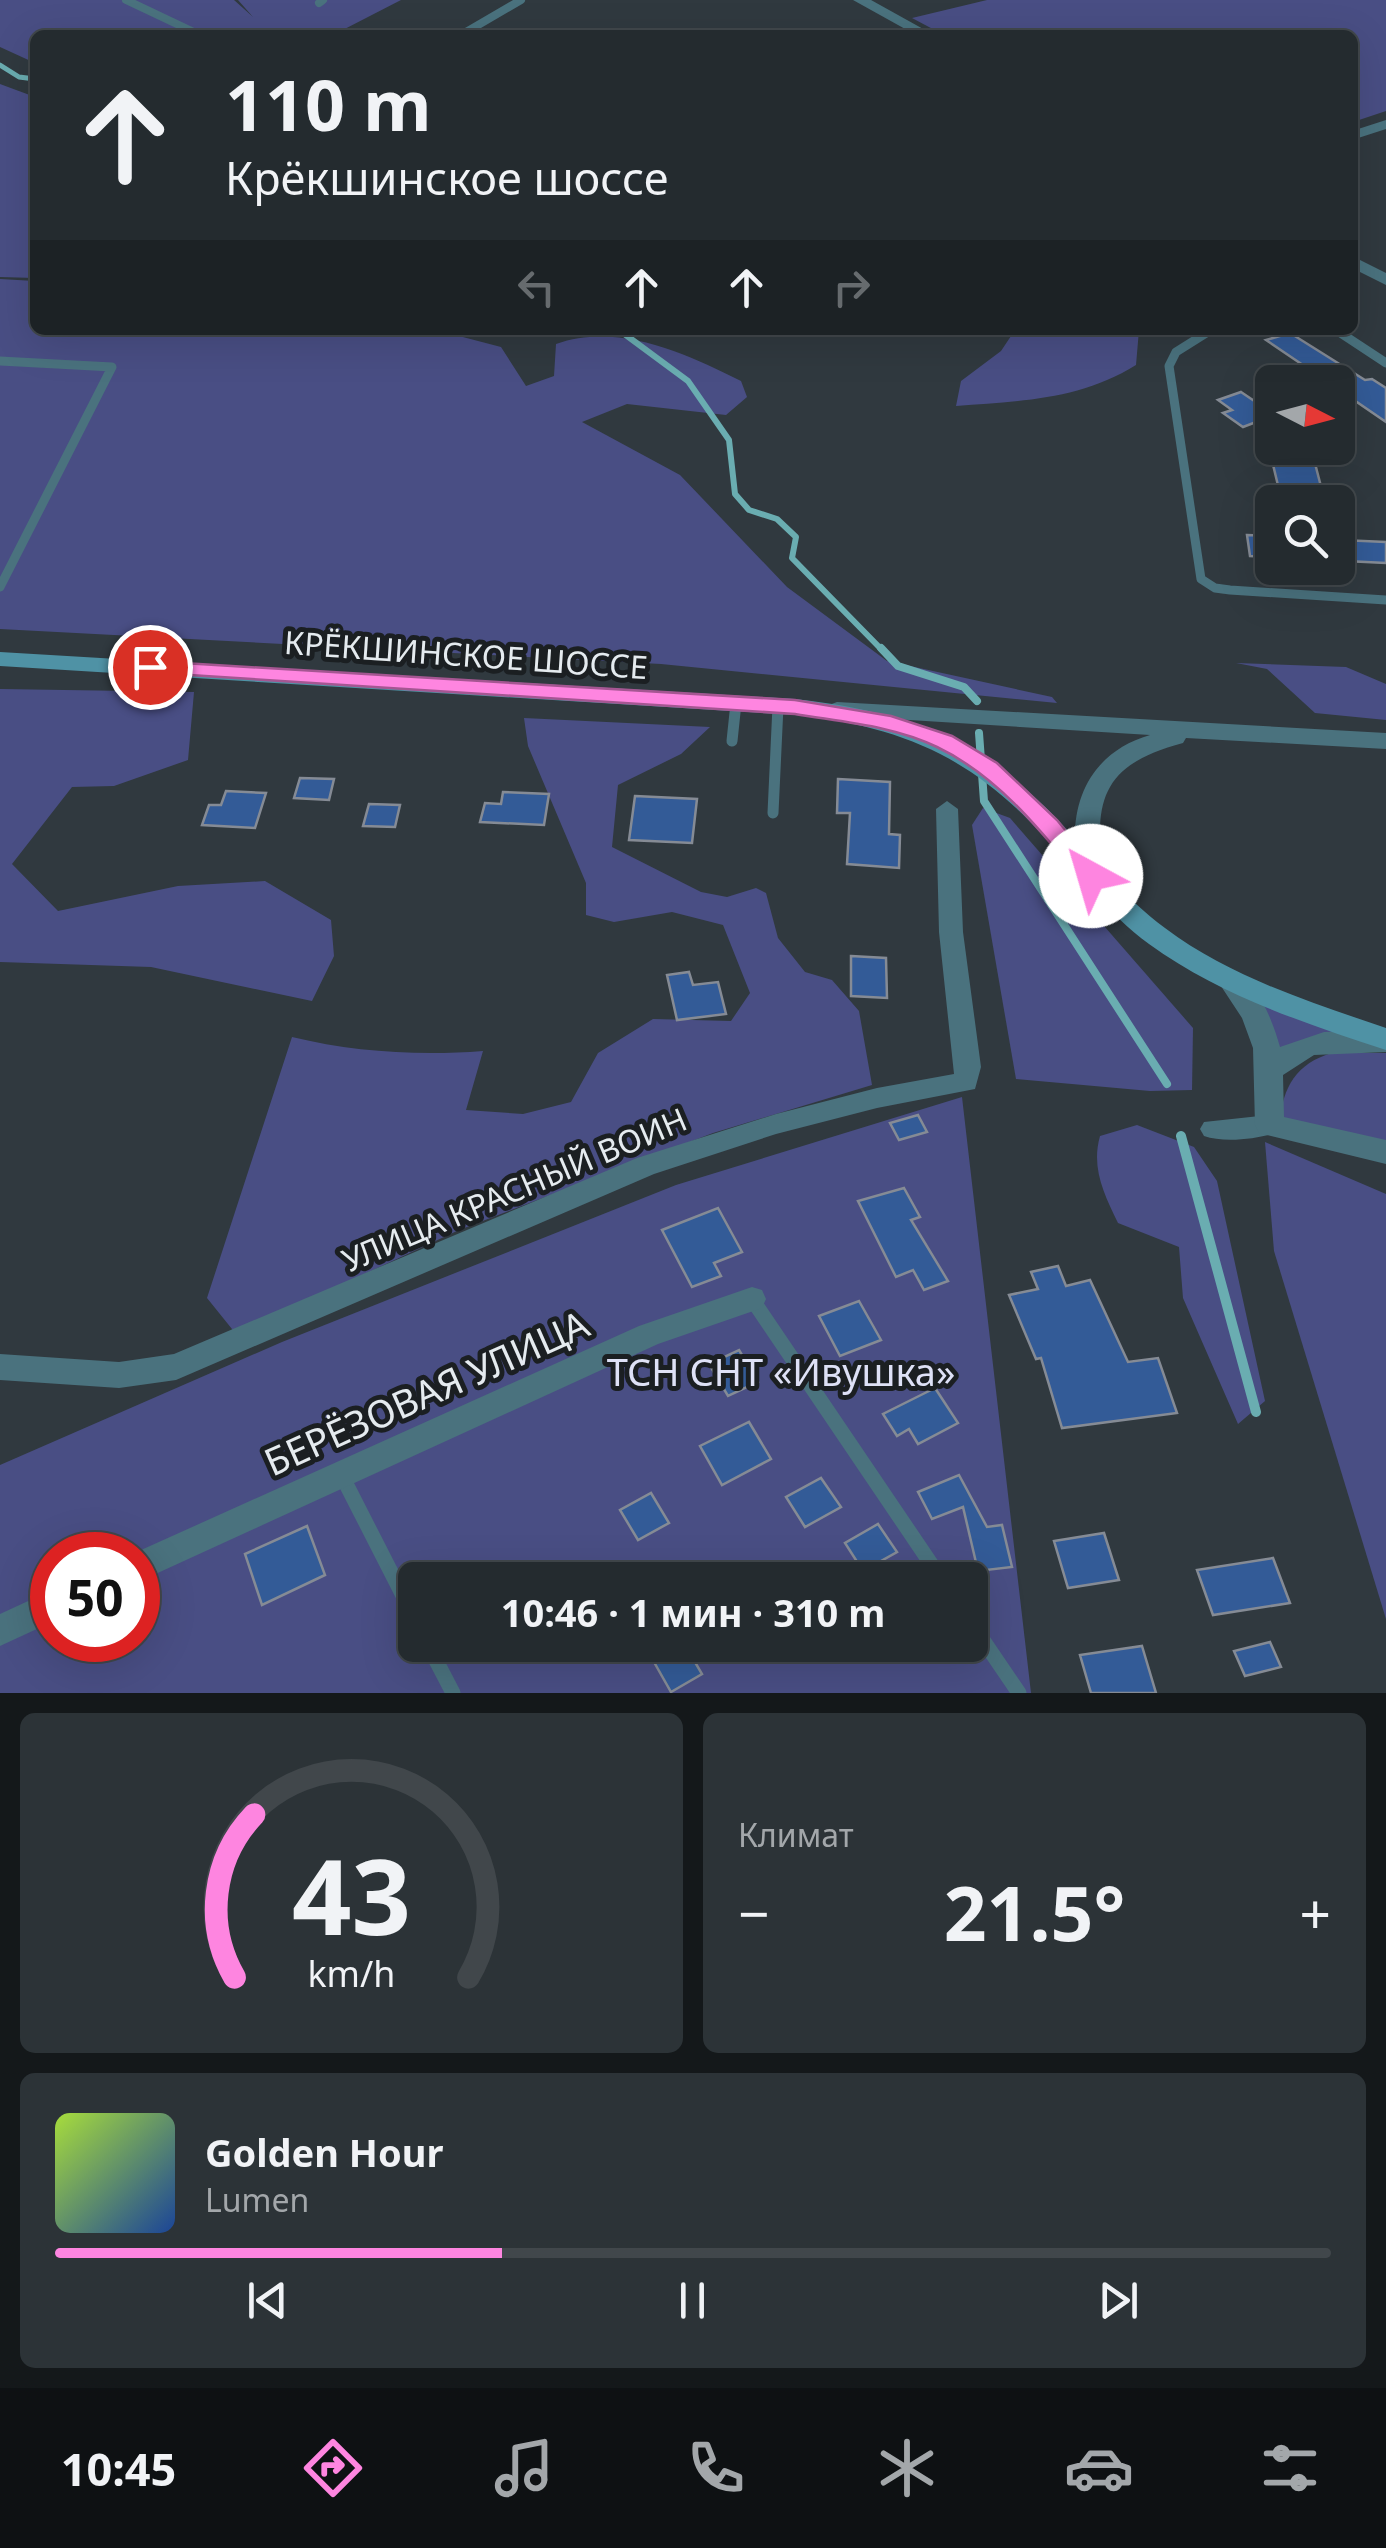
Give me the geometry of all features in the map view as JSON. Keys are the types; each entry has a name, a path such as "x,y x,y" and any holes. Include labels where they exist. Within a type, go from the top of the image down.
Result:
{"main road":[{"name":"КРЁКШИНСКОЕ ШОССЕ","path":"0,659 808,708 906,728 973,757 1018,794 1091,876 1155,935 1230,980 1386,1040"}],"street":[{"path":"860,0 917,30"},
{"path":"1358,134 1386,124"},
{"path":"1358,264 1386,280"},
{"path":"808,708 1386,741"},
{"path":"1091,876 1088,821 1093,790 1105,769 1134,748 1213,731"},
{"name":"УЛИЦА КРАСНЫЙ ВОИН","path":"0,1367 120,1375 176,1367 646,1166 793,1120 877,1098 966,1082 968,1067 950,932 947,809"},
{"path":"1230,980 1262,1028 1271,1070 1268,1124"},
{"path":"1271,1070 1288,1055 1317,1042 1386,1040"},
{"path":"1213,1130 1268,1124 1386,1152"},
{"name":"БЕРЁЗОВАЯ УЛИЦА","path":"160,1557 649,1335 752,1299"},
{"path":"0,1630 30,1616"}],"lane":[{"path":"126,0 189,30"},
{"path":"470,30 521,0"},
{"path":"1203,335 1176,352 1169,366 1201,578 1206,584 1230,590 1386,600"},
{"path":"1343,335 1386,364"},
{"path":"0,361 112,366 0,586"},
{"path":"732,741 736,704"},
{"path":"773,813 778,706"},
{"path":"752,1299 930,1562"},
{"path":"342,1474 398,1585"},
{"path":"988,1649 1018,1693"},
{"path":"436,1662 452,1693"}],"green space":[{"path":"0,0 234,0 253,17 238,0 401,0 343,30 30,30 30,61 0,47"},
{"path":"987,0 1386,0 1386,111 1358,120 1358,30 935,30 912,18"},
{"path":"0,84 30,95 30,278 0,277"},
{"path":"0,279 30,281 30,335 455,335 501,347 526,386 554,376 556,344 579,338 627,339 697,360 741,381 747,397 726,415 627,404 582,422 680,475 787,587 887,661 1052,697 1057,703 661,664 0,629"},
{"path":"1012,335 1139,335 1136,365 1115,377 1071,392 956,406 961,381 1001,351"},
{"path":"1236,663 1346,667 1386,684 1386,720 1315,713 1267,669"},
{"path":"0,689 194,692 188,760 114,786 72,787 12,864 58,911 178,886 265,881 331,920 334,956 312,1001 151,967 0,962"},
{"path":"524,718 710,727 681,754 618,785 612,847 701,892 727,897 756,888 766,893 778,938 805,972 832,980 859,1011 872,1085 713,1133 459,1230 236,1334 207,1298 292,1037 387,1052 483,1051 466,1110 523,1114 571,1102 598,1053 653,1019 731,1021 750,993 723,925 672,912 614,922 586,915 586,883 528,746"},
{"path":"983,808 1010,818 1193,1028 1192,1090 1150,1091 1016,1079 972,825"},
{"path":"1252,999 1358,1035 1277,1054"},
{"path":"1332,1053 1386,1053 1386,1148 1280,1123 1284,1098 1294,1078 1309,1063"},
{"name":"ТСН СНТ «Ивушка»","path":"962,1097 1031,1693 0,1693 0,1465 282,1342 676,1185"},
{"path":"1137,1125 1194,1147 1217,1181 1265,1401 1238,1424 1183,1298 1179,1247 1118,1223 1104,1191 1097,1159 1100,1136"},
{"path":"1265,1142 1386,1194 1386,1619 1274,1251"}],"building":[{"path":"1293,335 1341,365 1303,365 1266,340"},
{"path":"1355,374 1386,388 1386,422 1355,401"},
{"path":"1241,392 1255,401 1255,422 1243,427 1223,413 1232,410 1218,400"},
{"path":"1273,465 1315,465 1321,485 1278,485"},
{"path":"1247,535 1255,535 1255,556 1250,556"},
{"path":"1355,541 1386,542 1386,563 1355,561"},
{"path":"300,778 334,779 329,800 294,798"},
{"path":"838,779 890,782 889,834 900,835 899,868 847,864 850,813 837,813"},
{"path":"226,791 266,793 255,828 202,825 209,805 221,805"},
{"path":"503,792 549,794 544,825 480,822 485,803 501,804"},
{"path":"635,796 697,799 692,843 629,840"},
{"path":"369,804 400,805 395,827 363,826"},
{"path":"851,956 886,958 887,998 851,996"},
{"path":"689,972 693,985 718,982 726,1014 677,1020 667,975"},
{"path":"918,1115 927,1132 899,1140 890,1123"},
{"path":"904,1188 920,1217 911,1220 948,1281 924,1290 913,1270 896,1277 858,1201"},
{"path":"718,1208 742,1252 714,1263 721,1276 692,1287 662,1230"},
{"path":"1058,1266 1066,1286 1090,1280 1128,1362 1158,1358 1177,1413 1062,1428 1041,1358 1036,1359 1009,1295 1038,1289 1031,1272"},
{"path":"859,1301 881,1340 840,1356 819,1316"},
{"path":"739,1350 758,1382 728,1396 709,1364"},
{"path":"935,1388 958,1423 918,1444 909,1429 897,1436 883,1414"},
{"path":"749,1422 771,1459 722,1485 700,1446"},
{"path":"959,1475 987,1527 1002,1525 1012,1567 988,1570 988,1562 976,1562 963,1507 932,1519 918,1492"},
{"path":"821,1478 841,1507 805,1527 786,1497"},
{"path":"651,1493 669,1523 638,1540 620,1510"},
{"path":"878,1524 897,1552 879,1562 857,1562 845,1543"},
{"path":"307,1526 325,1575 262,1605 245,1554"},
{"path":"1104,1533 1119,1580 1068,1588 1054,1541"},
{"path":"1273,1558 1290,1603 1213,1615 1197,1570"},
{"path":"1270,1642 1281,1667 1245,1676 1234,1651"},
{"path":"1142,1646 1156,1693 1091,1693 1080,1655"},
{"path":"654,1662 695,1662 702,1674 671,1692"}],"waterway":[{"path":"0,65 19,77 30,78"},
{"path":"626,335 688,381 729,440 735,494 749,510 777,519 796,537 792,558 883,651"},
{"path":"881,648 898,666 964,687 977,701"},
{"path":"979,733 984,801 1167,1084"},
{"path":"1181,1136 1256,1412"}],"route":[{"path":"150,667 795,707 891,723 944,742 989,768 1049,826 1091,876"}]}
